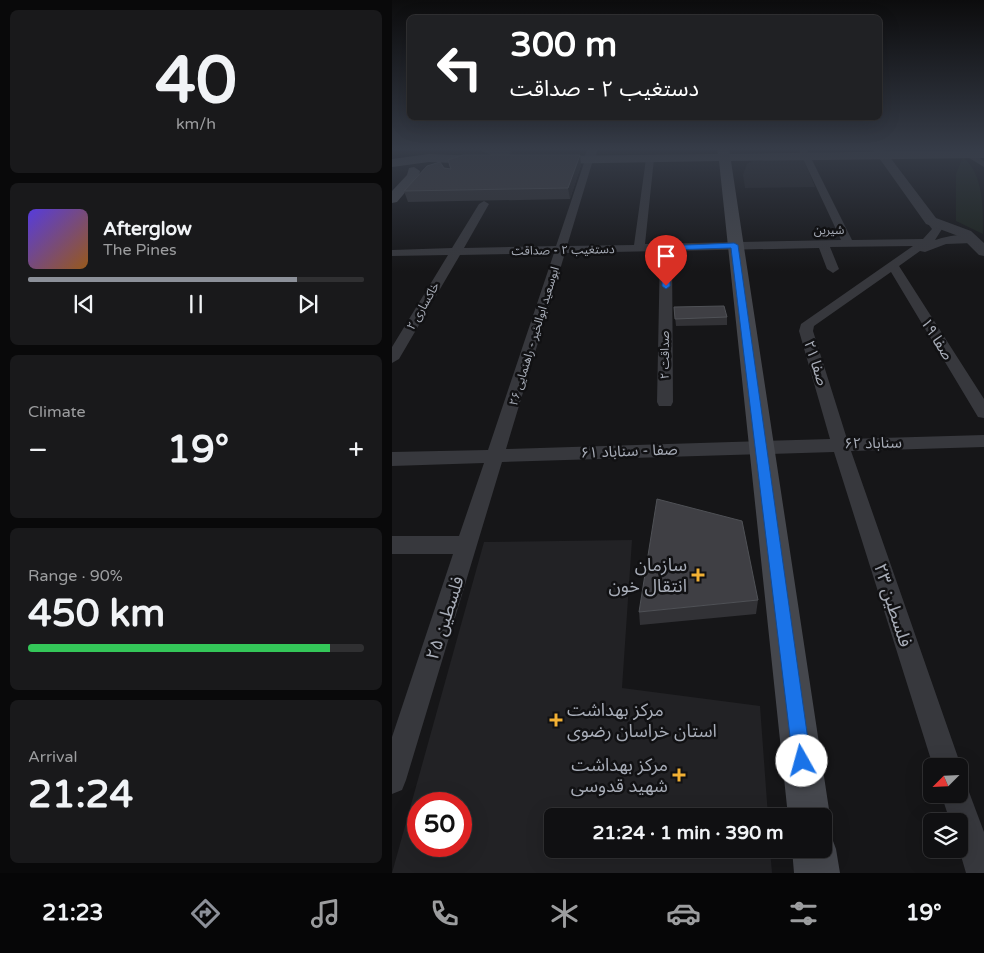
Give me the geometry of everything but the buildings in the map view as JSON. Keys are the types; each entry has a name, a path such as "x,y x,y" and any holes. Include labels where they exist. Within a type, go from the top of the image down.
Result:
{"main road":[{"path":"728,189 808,808"},
{"path":"815,858 817,873"}],"street":[{"name":"ابوسعید ابوالخیر - راهنمایی ۲۶","path":"496,456 580,189"},
{"path":"639,248 647,189"},
{"path":"822,189 848,244"},
{"path":"907,189 937,229 932,238 924,242"},
{"name":"خاکساری ۲","path":"392,359 484,204"},
{"path":"931,221 974,237 984,252"},
{"path":"923,316 925,305 904,270 909,260 938,241 948,238 974,237"},
{"name":"شیرین","path":"734,245 924,242"},
{"name":"صفا ۲۱","path":"840,444 806,331 808,324 924,242"},
{"path":"822,244 833,269"},
{"name":"دستغیب ۲ - صداقت","path":"392,253 734,245"},
{"name":"صداقت ۲","path":"665,402 666,248"},
{"name":"صفا ۱۹","path":"892,264 984,413"},
{"name":"سناباد ۶۲","path":"762,446 984,442"},
{"name":"فلسطین ۲۳","path":"840,444 943,758"},
{"name":"صفا - سناباد ۶۱","path":"392,458 762,446"},
{"name":"فلسطین ۲۵","path":"392,780 496,456"},
{"path":"392,545 468,545"},
{"path":"959,803 982,873"}],"shaded area":[{"path":"956,189 980,189 983,234 956,221"},
{"name":"مرکز بهداشت استان خراسان رضوی","path":"632,540 622,688 760,706 767,808 544,808 544,858 771,858 772,873 392,873 407,819 407,857 472,857 472,792 415,792 484,542"}],"place":[{"name":"سازمان انتقال خون","path":"698,575"},
{"name":"مرکز بهداشت استان خراسان رضوی","path":"556,720"},
{"name":"مرکز بهداشت شهید قدوسی","path":"679,775"}],"route":[{"path":"666,286 666,248 734,245 802,761"}]}
